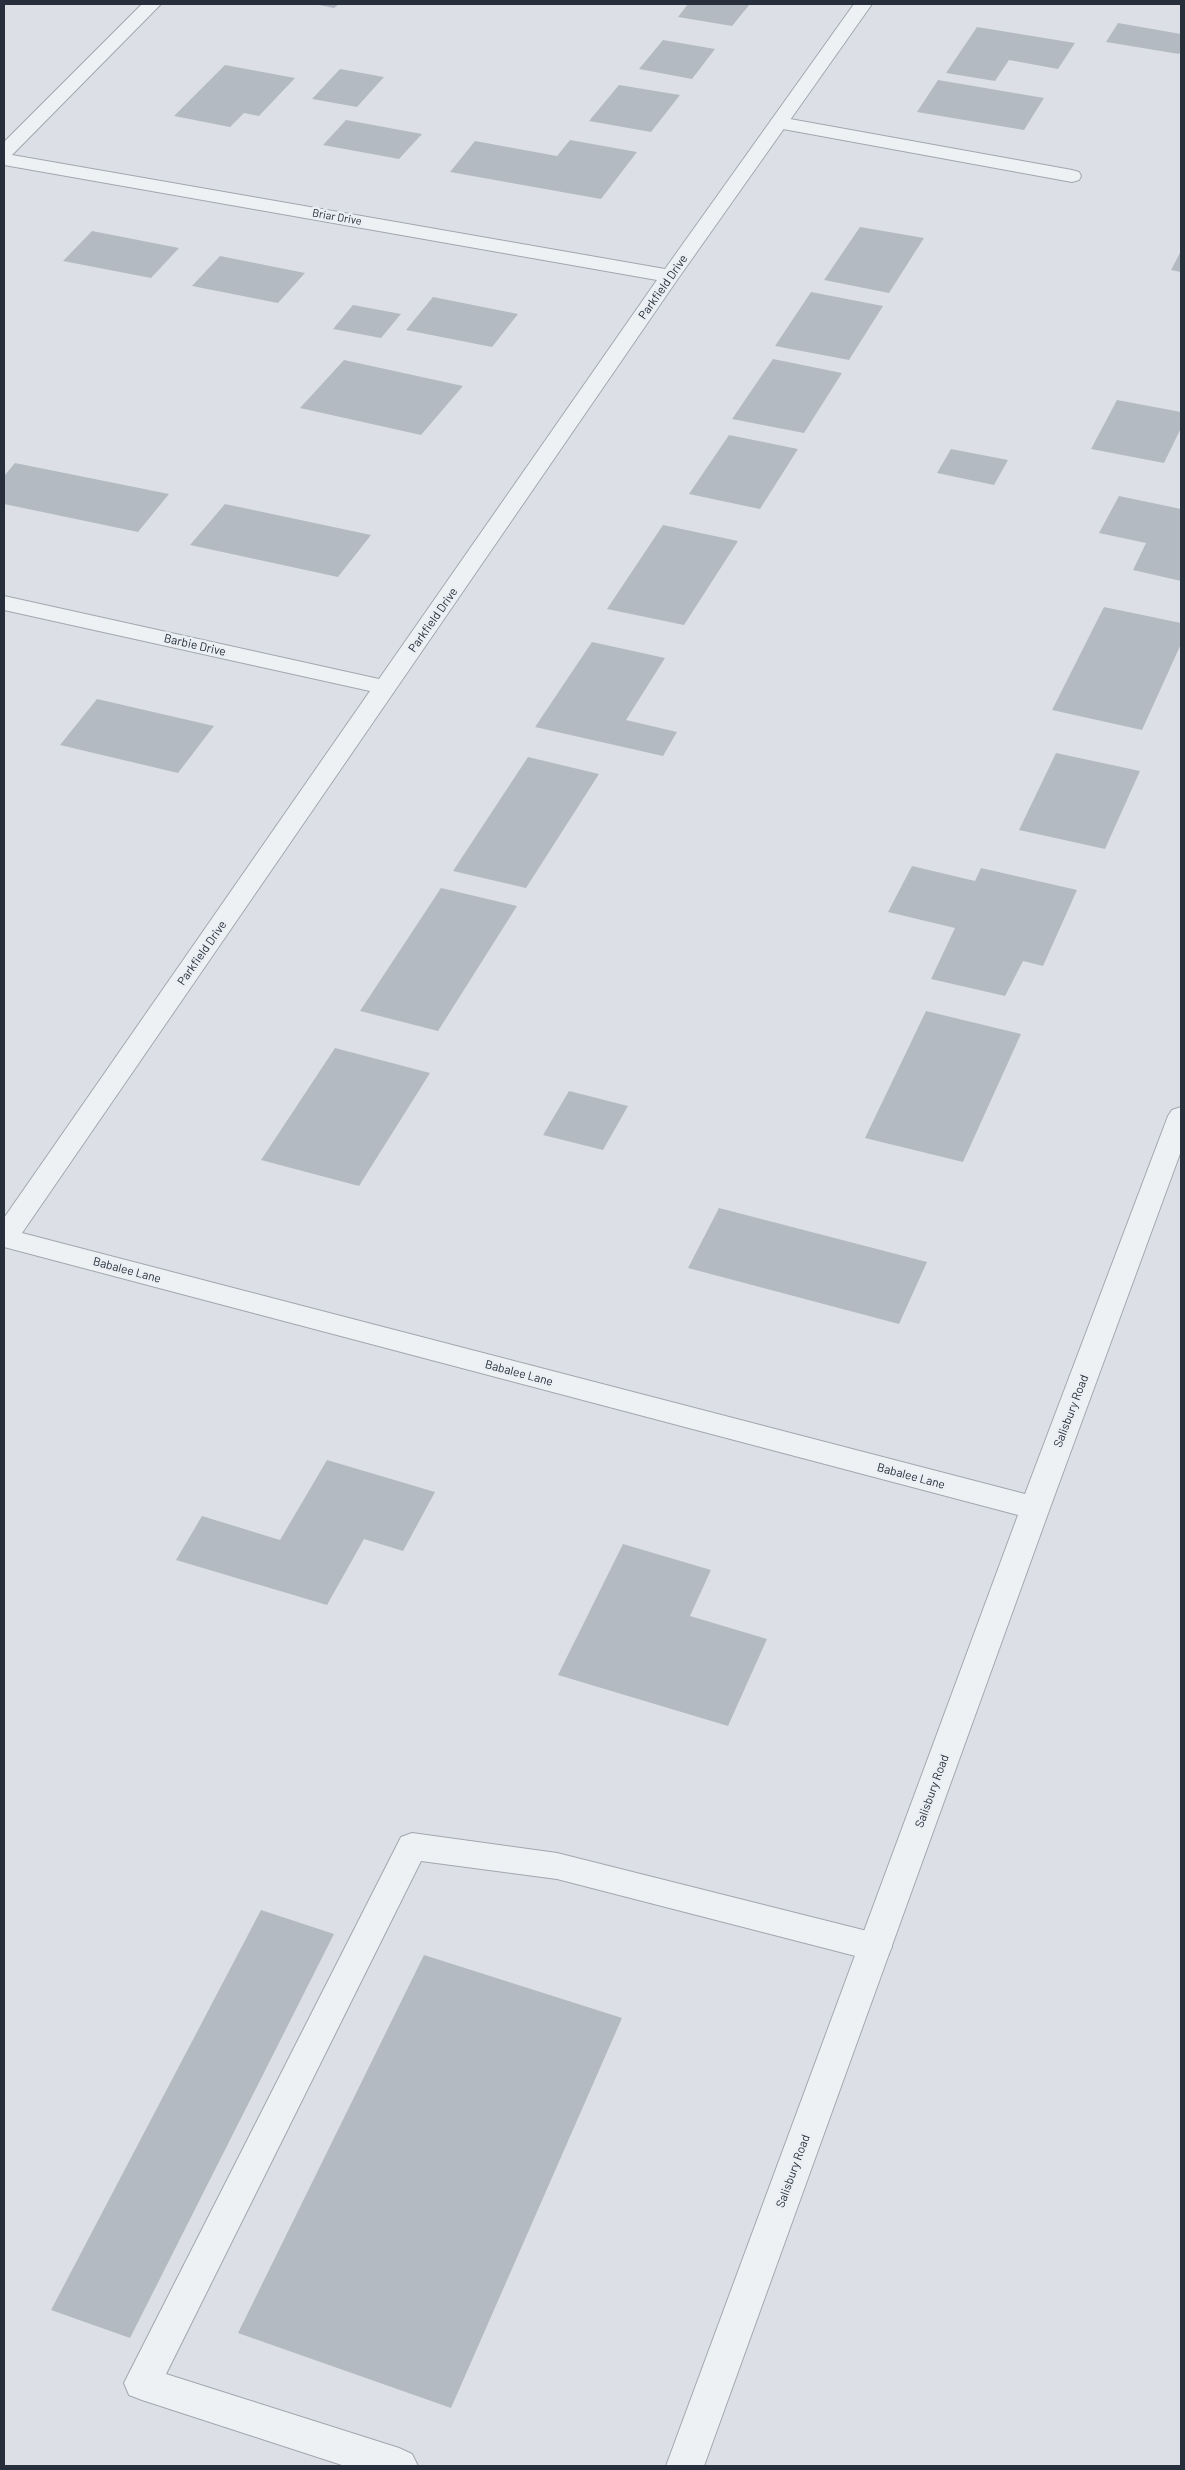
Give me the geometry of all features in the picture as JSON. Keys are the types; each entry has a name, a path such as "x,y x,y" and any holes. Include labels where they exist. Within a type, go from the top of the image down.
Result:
{"street":[{"path":"4,152 152,4"},
{"name":"Parkfield Drive","path":"4,1238 670,276 863,4"},
{"path":"779,123 1072,176"},
{"name":"Briar Drive","path":"4,158 670,276"},
{"name":"Barbie Drive","path":"4,603 386,688"},
{"name":"Salisbury Road","path":"685,2466 1035,1508 1181,1116"},
{"name":"Babalee Lane","path":"4,1238 1035,1508"},
{"path":"400,2466 142,2384 412,1846 557,1866 875,1947"}],"building":[{"path":"314,4 339,4 334,8"},
{"path":"688,4 750,4 732,26 678,17"},
{"path":"1118,23 1181,34 1181,50 1179,54 1106,42"},
{"path":"977,27 1075,43 1058,69 1009,60 995,81 946,73"},
{"path":"663,40 715,49 692,79 639,69"},
{"path":"225,65 295,78 259,116 244,113 230,127 174,116"},
{"path":"340,69 384,77 357,107 312,99"},
{"path":"938,80 1044,98 1024,130 917,112"},
{"path":"619,85 680,95 651,132 589,121"},
{"path":"346,120 422,134 399,159 323,145"},
{"path":"570,140 637,152 601,199 450,172 475,141 557,156"},
{"path":"860,227 924,238 889,293 824,280"},
{"path":"92,231 179,248 151,278 63,261"},
{"path":"1181,251 1181,272 1171,270"},
{"path":"220,256 305,273 278,303 192,286"},
{"path":"811,292 883,306 849,360 775,346"},
{"path":"433,297 518,314 492,347 406,330"},
{"path":"353,305 401,314 381,338 333,329"},
{"path":"773,359 842,373 804,433 732,419"},
{"path":"344,360 463,386 421,435 300,408"},
{"path":"1117,400 1181,412 1181,428 1164,463 1091,449"},
{"path":"729,435 798,449 760,509 689,494"},
{"path":"951,449 1008,460 994,485 937,473"},
{"path":"15,463 169,494 138,532 4,504 4,476"},
{"path":"1119,496 1181,509 1181,581 1133,570 1146,543 1099,533"},
{"path":"225,504 371,535 338,577 190,545"},
{"path":"663,525 738,541 684,625 607,609"},
{"path":"1104,607 1181,623 1181,644 1142,730 1052,710"},
{"path":"592,642 665,658 626,720 677,732 663,756 535,727"},
{"path":"97,699 214,726 178,773 60,745"},
{"path":"1056,753 1140,771 1105,849 1019,830"},
{"path":"528,757 599,774 526,888 453,871"},
{"path":"912,866 975,881 981,868 1077,890 1043,966 1023,961 1005,996 931,979 955,928 888,912"},
{"path":"441,888 517,906 438,1031 360,1011"},
{"path":"926,1011 1021,1034 963,1162 865,1138"},
{"path":"335,1048 430,1073 359,1186 261,1160"},
{"path":"569,1091 628,1106 603,1150 543,1135"},
{"path":"719,1208 927,1262 899,1324 688,1268"},
{"path":"327,1460 435,1492 403,1551 364,1539 327,1605 176,1560 202,1516 280,1540"},
{"path":"623,1544 711,1570 690,1616 767,1639 728,1726 558,1675"},
{"path":"261,1910 334,1934 130,2338 51,2310"},
{"path":"424,1955 622,2018 451,2408 238,2333"}]}
